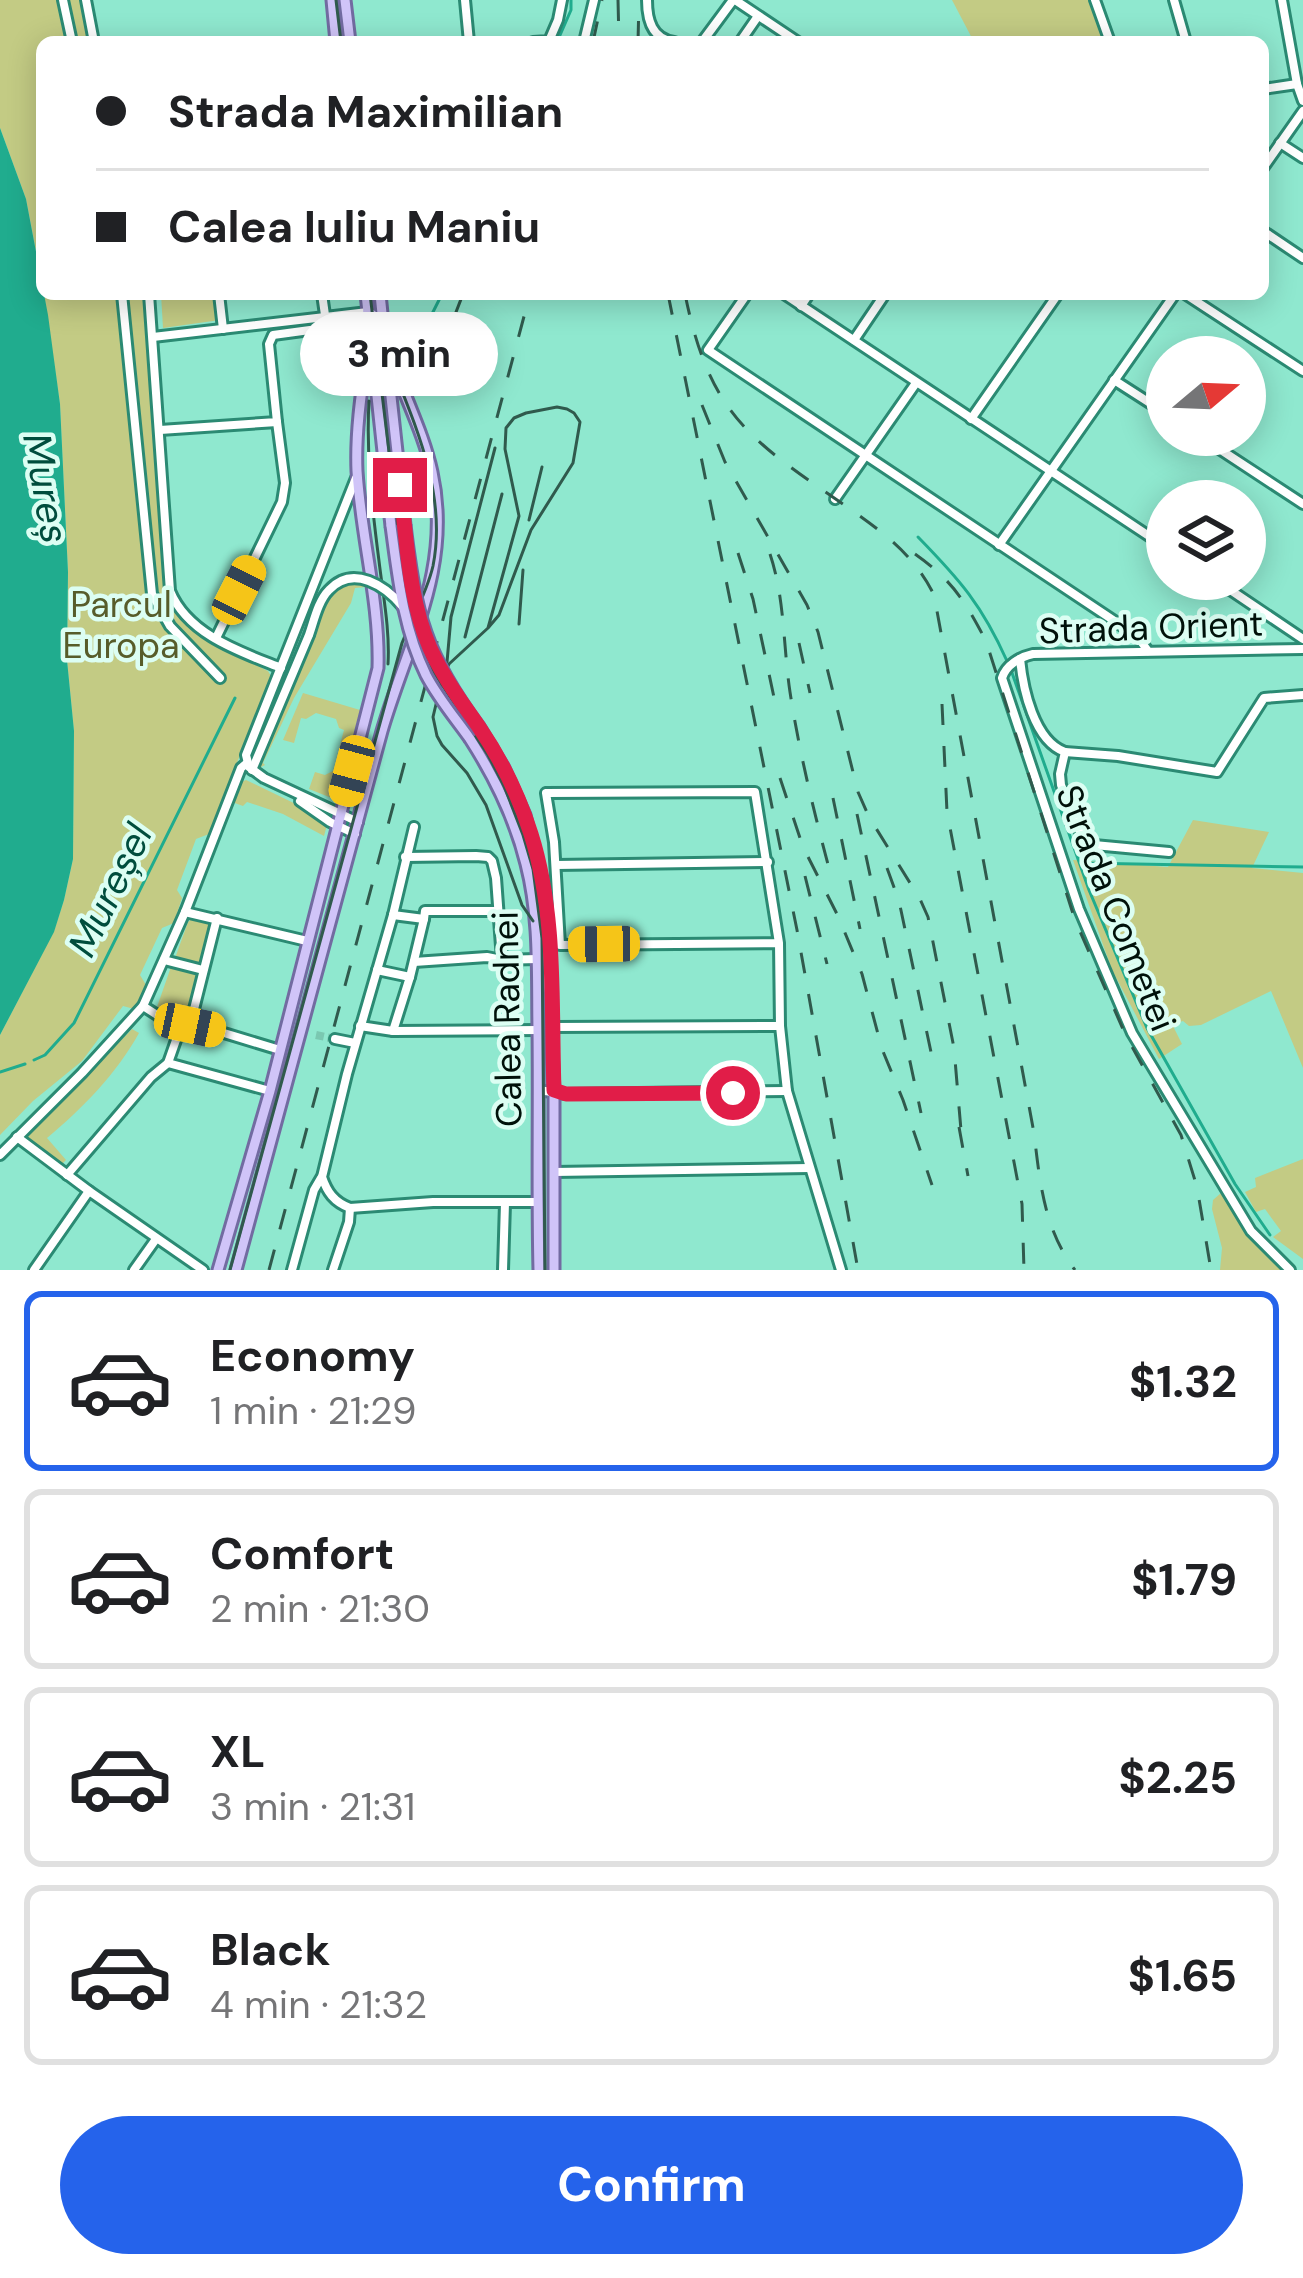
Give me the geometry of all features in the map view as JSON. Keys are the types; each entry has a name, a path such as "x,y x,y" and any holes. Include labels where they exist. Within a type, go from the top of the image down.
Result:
{"main road":[{"path":"332,0 335,36"},
{"path":"345,0 349,36"},
{"path":"218,1270 270,1091 378,668 357,471 367,300"},
{"path":"236,1270 391,700 428,597 439,538 430,461 394,368 381,300"},
{"path":"369,322 377,317 383,328"},
{"name":"Calea Radnei","path":"369,322 391,526 414,647 430,681 491,773 528,869 537,958 538,1270"},
{"name":"Calea Radnei","path":"383,328 412,584 424,632 447,681 504,768 525,815 542,874 554,1090 554,1270"}],"street":[{"path":"63,0 71,36"},
{"path":"86,0 93,36"},
{"path":"465,0 468,36"},
{"path":"551,36 562,0"},
{"path":"585,36 594,0"},
{"path":"647,0 653,30 659,36"},
{"path":"707,36 734,0 789,36"},
{"path":"1095,0 1109,36"},
{"path":"1174,0 1184,36"},
{"path":"1282,0 1303,101"},
{"path":"744,36 758,16"},
{"path":"1269,88 1297,84"},
{"path":"1269,159 1303,111"},
{"path":"1280,143 1303,158"},
{"path":"1269,235 1303,258"},
{"path":"123,300 152,595 170,626 220,678"},
{"path":"150,300 170,592 184,615 204,632 281,668"},
{"path":"221,300 223,329"},
{"path":"323,300 326,322"},
{"path":"743,300 708,350 1137,636 1148,651"},
{"path":"792,300 1146,534"},
{"path":"801,306 805,300"},
{"path":"854,340 880,300"},
{"path":"971,419 1054,300"},
{"path":"999,544 1170,300"},
{"path":"1194,300 1303,371"},
{"path":"216,638 284,497 270,340 277,333 326,322"},
{"path":"153,337 369,322"},
{"path":"1114,380 1146,401"},
{"path":"836,499 916,383"},
{"path":"160,430 278,422"},
{"path":"1230,456 1303,504"},
{"path":"356,828 283,788 250,766 246,755 357,471"},
{"path":"250,766 325,596 342,582 359,579 387,590 403,608"},
{"path":"1245,600 1303,639"},
{"name":"Strada Orient","path":"1005,671 1033,654 1303,650"},
{"path":"1018,660 1037,723 1054,748 1216,772 1264,698 1303,695"},
{"name":"Strada Cometei","path":"1005,671 1002,678 1063,864 1132,1033 1251,1232 1292,1270"},
{"path":"1065,752 1061,785 1085,839 1094,845 1168,852"},
{"path":"0,1155 143,1006 241,768 250,766"},
{"path":"779,943 560,945 546,793 755,792 779,943 780,1026 788,1091 841,1270"},
{"path":"292,1270 327,1159 414,827"},
{"path":"405,857 488,857 495,867 502,960"},
{"path":"556,865 768,862"},
{"path":"393,1031 425,911 498,911"},
{"path":"185,912 308,941"},
{"path":"393,915 422,919"},
{"path":"67,1175 168,1063 186,1024 217,918"},
{"path":"414,962 537,958"},
{"path":"164,960 203,970"},
{"path":"377,970 410,977"},
{"path":"143,1006 158,1017 280,1050"},
{"path":"360,1026 393,1031 538,1030"},
{"path":"552,1027 780,1026"},
{"path":"335,1039 355,1043"},
{"path":"168,1063 270,1091"},
{"path":"538,1090 566,1094 788,1091"},
{"path":"17,1137 203,1270"},
{"path":"554,1172 809,1168"},
{"path":"322,1177 339,1204 350,1208 538,1202"},
{"path":"34,1270 89,1192"},
{"path":"503,1270 505,1203"},
{"path":"333,1270 350,1208"},
{"path":"134,1270 156,1239"},
{"path":"1292,1270 1303,1266"}],"green space":[{"path":"0,0 80,0 89,36 36,36 36,251 26,199 0,128"},
{"path":"952,0 1089,0 1102,36 971,36"},
{"name":"Parcul Europa","path":"45,300 147,300 167,600 201,637 271,676 209,834 196,839 177,890 182,898 174,923 162,928 140,975 146,985 134,1009 123,1006 82,1061 0,1135 0,1035 54,931 73,859 74,731 67,660 60,404"},
{"path":"161,300 218,300 220,320 163,328"},
{"path":"356,583 366,587 355,588 261,767 329,599 337,589"},
{"path":"303,693 360,710 334,799 309,789 315,772 333,771 344,730 336,719 316,713 301,718 294,743 283,740"},
{"path":"246,780 304,808 327,825 324,836 283,814 232,802 239,783"},
{"path":"1193,820 1269,832 1252,868 1303,873 1303,1068 1271,991 1201,1025 1177,1023 1174,1028 1182,1044 1159,1059 1112,970 1073,860 1168,867"},
{"path":"195,916 214,921 202,968 174,961 188,922"},
{"path":"172,964 201,970 189,1020 157,1007"},
{"path":"132,1029 139,1033 109,1076 47,1138 66,1160 60,1166 26,1138"},
{"path":"1303,1159 1303,1259 1273,1237 1281,1231 1265,1209 1256,1212 1245,1192 1256,1187 1255,1178"},
{"path":"1221,1193 1251,1238 1285,1270 1220,1270 1222,1248 1212,1209"}],"water":[{"name":"Mureș","path":"0,128 26,199 36,252 36,300 45,300 60,404 67,660 74,731 73,859 64,900 54,932 0,1035"}],"waterway":[{"name":"Mureșel","path":"560,36 571,0"},
{"name":"Mureșel","path":"413,352 439,300"},
{"path":"918,537 969,594 1007,661"},
{"path":"1011,670 1089,890 1147,1028 1235,1184 1270,1235"},
{"name":"Mureșel","path":"34,1060 45,1055 74,1023 235,698"},
{"path":"1082,863 1303,867"},
{"name":"Mureșel","path":"0,1072 25,1064"}],"tunnel":[{"path":"316,1035 335,1039"}],"tram line":[{"path":"336,0 340,36"},
{"path":"371,300 408,609 427,662 504,786 533,869 542,938 545,1270"},
{"path":"230,1270 402,643 433,566 436,510 432,483 386,351"},
{"path":"369,401 370,481 388,664"},
{"path":"442,678 449,664 488,628 499,615 531,530 573,463 580,422 567,409 526,413 506,428 505,449 519,516 488,628"},
{"path":"447,662 451,617 495,448"},
{"path":"529,520 542,467"},
{"path":"465,637 502,494"},
{"path":"519,624 523,570"},
{"path":"442,679 433,717 437,736 486,805 522,905 533,921"}],"railway":[{"path":"594,36 602,0"},
{"path":"618,0 619,36"},
{"path":"638,36 639,0"},
{"path":"414,391 461,300"},
{"path":"269,1270 528,300"},
{"path":"669,300 797,930 858,1270"},
{"path":"686,300 708,370 740,422 786,464 886,536 918,569 934,595 1041,1188 1056,1238 1075,1270"},
{"path":"702,405 725,462 807,605 858,792 928,917 954,1048 962,1142"},
{"path":"738,553 753,599 778,716"},
{"path":"770,554 799,740 833,883"},
{"path":"915,554 957,593 986,641 1075,920 1126,1036 1181,1135 1197,1187 1211,1270"},
{"path":"799,643 810,693"},
{"path":"942,704 947,812 1022,1204 1024,1270"},
{"path":"780,778 803,847 862,974 882,1049 932,1185"},
{"path":"833,798 860,929"},
{"path":"857,814 921,1113"},
{"path":"887,868 899,901 935,1071"},
{"path":"805,876 827,964"},
{"path":"959,1127 968,1176"}],"route":[{"path":"400,485 412,584 424,632 447,681 511,782 542,874 554,1090 566,1094 733,1093"}]}
